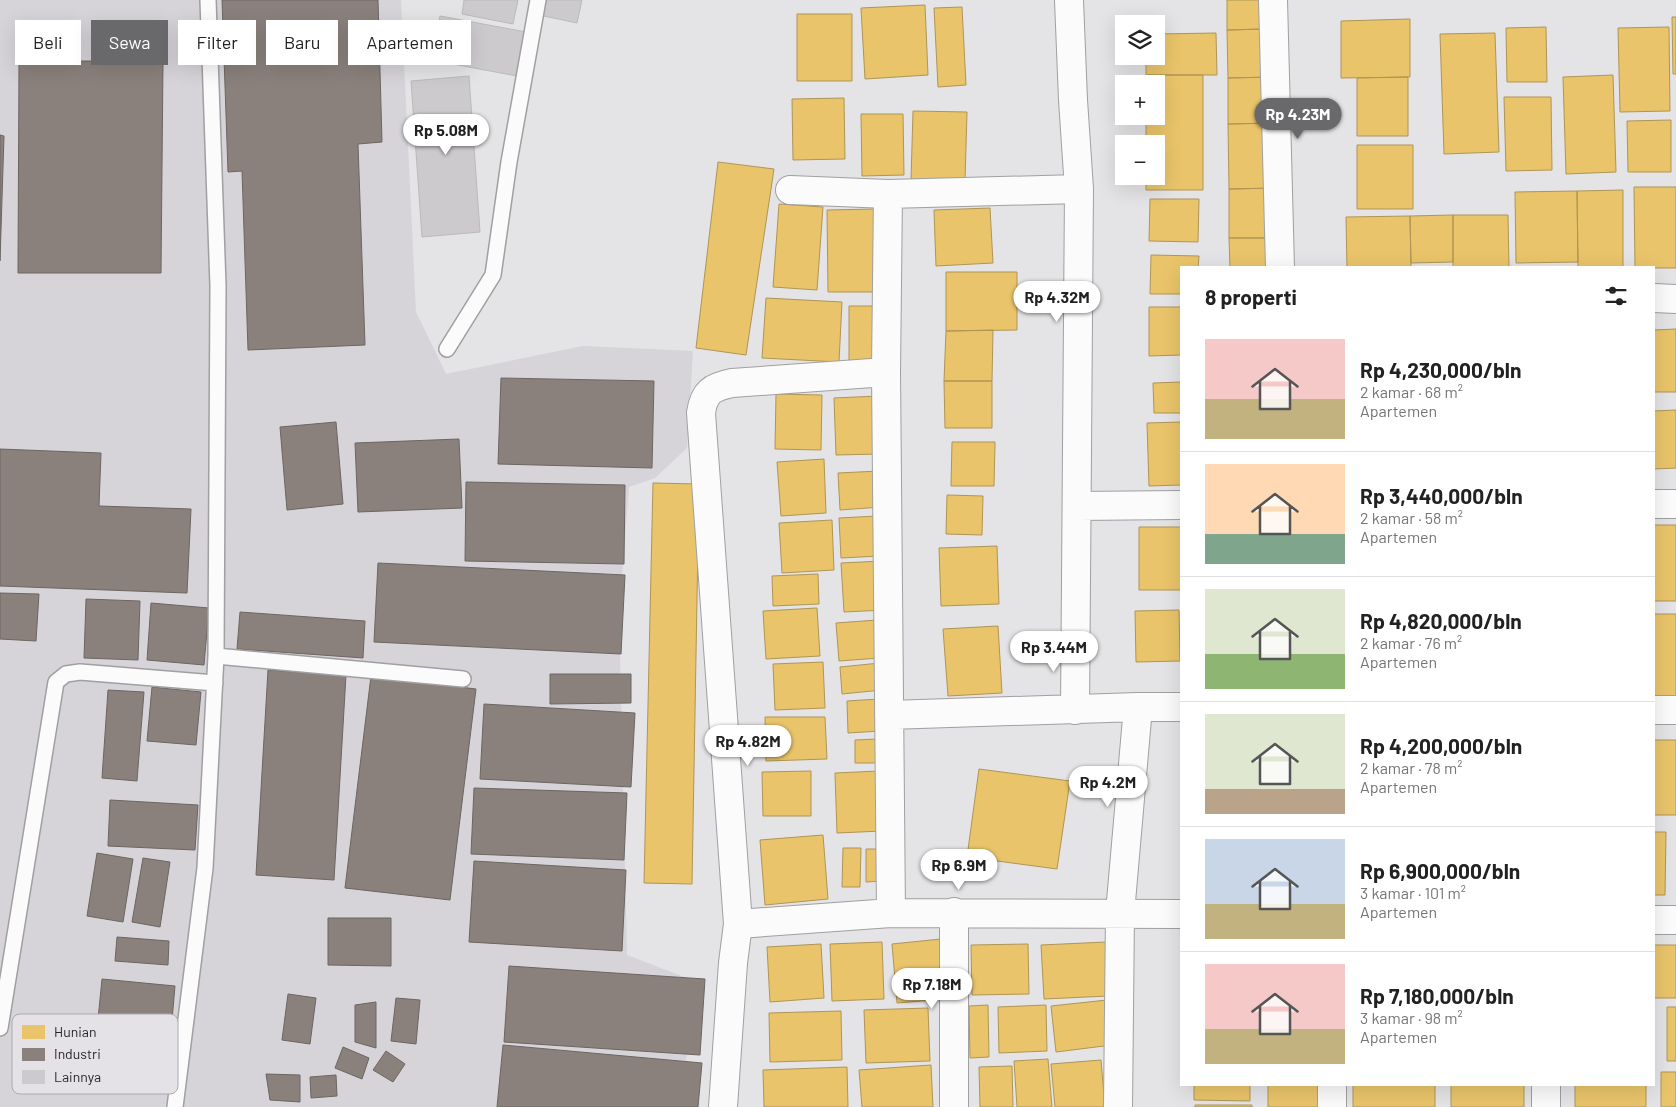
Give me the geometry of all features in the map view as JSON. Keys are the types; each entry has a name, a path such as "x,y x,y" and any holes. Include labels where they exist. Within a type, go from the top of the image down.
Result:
{"street":[{"path":"1070,0 1073,100 1079,189 1075,710"},
{"path":"1273,0 1280,266"},
{"path":"790,190 888,194 1079,189"},
{"path":"888,194 886,372 891,913"},
{"path":"1655,298 1676,299"},
{"path":"723,1107 733,963 738,924 701,413 702,403 706,395 720,385 886,372"},
{"path":"1655,504 1676,504"},
{"path":"1077,506 1180,505"},
{"path":"889,715 1138,707 1180,708"},
{"path":"1118,1107 1120,912 1138,707"},
{"path":"1655,710 1676,710"},
{"path":"954,912 954,1107"},
{"path":"738,924 891,913 1120,912 1180,914"},
{"path":"1655,920 1676,920"},
{"path":"1332,1086 1332,1107"},
{"path":"1546,1086 1546,1107"}],"lane":[{"path":"178,1083 205,868 216,656 218,286 208,0"},
{"path":"447,349 494,276 509,162 538,0"},
{"path":"216,656 463,679"},
{"path":"0,1028 56,682 66,674 80,672 215,683"},
{"path":"175,1107 177,1094"}],"shaded area":[{"path":"0,0 401,0 402,20 348,20 348,65 404,65 416,312 446,374 583,346 693,351 687,448 655,478 629,487 619,613 627,955 687,978 686,1107 0,1107"}],"building: Hunian":[{"path":"1227,0 1264,0 1264,29 1227,30"},
{"path":"925,5 928,75 865,79 861,8"},
{"path":"962,7 966,85 938,87 934,8"},
{"path":"797,14 852,14 852,81 797,81"},
{"path":"1672,17 1676,17 1676,74 1673,74"},
{"path":"1410,19 1410,77 1341,78 1341,21"},
{"path":"1546,27 1547,82 1507,82 1506,28"},
{"path":"1669,27 1670,111 1620,112 1618,28"},
{"path":"1264,29 1272,77 1228,78 1227,30"},
{"path":"1216,33 1217,75 1146,75 1146,65 1165,65 1165,34"},
{"path":"1495,33 1499,152 1444,154 1440,34"},
{"path":"1165,75 1203,75 1203,190 1146,190 1146,185 1165,185 1165,135 1146,135 1146,125 1165,125"},
{"path":"1613,75 1616,172 1566,174 1563,77"},
{"path":"1272,77 1273,123 1228,124 1228,78"},
{"path":"1408,77 1408,136 1357,136 1357,78"},
{"path":"1504,97 1551,97 1552,170 1506,171"},
{"path":"844,98 845,159 793,160 792,99"},
{"path":"913,111 967,112 965,181 911,180"},
{"path":"861,114 903,114 904,175 862,176"},
{"path":"1671,120 1671,172 1628,172 1627,121"},
{"path":"1276,123 1277,188 1229,189 1228,124"},
{"path":"1357,145 1413,145 1413,209 1357,209"},
{"path":"718,162 774,169 746,355 696,348"},
{"path":"1634,187 1676,187 1676,268 1635,266"},
{"path":"1275,188 1275,238 1229,238 1229,189"},
{"path":"1623,190 1623,266 1578,266 1577,191"},
{"path":"1577,191 1578,262 1516,263 1515,192"},
{"path":"1150,199 1199,199 1198,242 1149,241"},
{"path":"779,204 823,207 817,290 773,287"},
{"path":"990,208 993,263 936,266 934,210"},
{"path":"875,209 876,292 828,292 827,210"},
{"path":"1453,215 1508,215 1509,266 1453,266"},
{"path":"1453,215 1453,262 1411,263 1410,216"},
{"path":"1410,216 1411,266 1347,266 1346,217"},
{"path":"1229,238 1279,238 1279,266 1230,266"},
{"path":"1151,255 1199,256 1198,266 1180,266 1180,294 1150,294"},
{"path":"946,272 1017,272 1017,330 946,331"},
{"path":"766,298 842,302 839,362 762,358"},
{"path":"849,306 882,306 882,364 849,364"},
{"path":"1149,307 1180,307 1180,355 1149,356"},
{"path":"1676,329 1676,392 1655,392 1655,330"},
{"path":"993,330 992,381 944,381 946,331"},
{"path":"944,381 992,381 992,428 945,428"},
{"path":"1180,382 1180,413 1154,413 1153,383"},
{"path":"776,394 822,395 821,450 775,449"},
{"path":"878,396 880,454 836,455 834,398"},
{"path":"1676,410 1676,468 1655,469 1655,411"},
{"path":"1180,422 1180,485 1149,486 1147,423"},
{"path":"952,442 995,442 994,486 951,486"},
{"path":"824,459 826,513 781,516 777,462"},
{"path":"879,471 881,507 840,510 838,473"},
{"path":"653,483 699,484 692,884 644,883"},
{"path":"947,495 983,496 982,535 946,534"},
{"path":"877,516 879,556 841,558 839,518"},
{"path":"832,520 834,570 782,573 779,523"},
{"path":"1655,525 1676,525 1676,601 1655,601"},
{"path":"1139,527 1180,527 1180,590 1139,590"},
{"path":"997,546 999,604 941,606 939,548"},
{"path":"882,561 885,610 844,612 841,563"},
{"path":"818,574 819,604 773,606 772,576"},
{"path":"817,608 820,656 766,659 763,611"},
{"path":"1179,610 1180,661 1136,662 1135,611"},
{"path":"1655,614 1676,614 1676,699 1655,699"},
{"path":"877,620 880,658 839,661 836,623"},
{"path":"998,626 1002,693 948,696 943,629"},
{"path":"823,662 825,708 775,710 773,664"},
{"path":"880,663 882,690 842,694 840,667"},
{"path":"879,699 881,731 848,733 847,701"},
{"path":"765,717 825,717 827,759 766,761"},
{"path":"877,739 879,763 855,763 855,740"},
{"path":"1655,740 1676,740 1676,815 1655,815"},
{"path":"979,769 1070,781 1057,869 967,857"},
{"path":"811,771 811,816 763,816 762,772"},
{"path":"879,771 882,831 837,833 835,773"},
{"path":"1655,832 1666,832 1665,895 1655,895"},
{"path":"823,835 828,899 765,905 760,840"},
{"path":"843,848 861,848 860,887 842,887"},
{"path":"866,849 884,849 883,881 866,882"},
{"path":"941,939 946,999 897,1003 892,944"},
{"path":"882,942 884,999 832,1001 830,944"},
{"path":"1106,942 1108,996 1044,999 1041,945"},
{"path":"821,944 824,998 770,1002 767,947"},
{"path":"1028,944 1029,994 972,995 971,945"},
{"path":"1655,945 1676,945 1676,998 1655,998"},
{"path":"1107,1000 1112,1045 1056,1052 1051,1006"},
{"path":"988,1005 989,1057 970,1058 969,1006"},
{"path":"1046,1005 1047,1051 999,1053 998,1007"},
{"path":"1667,1007 1676,1007 1676,1061 1667,1061"},
{"path":"928,1008 930,1061 866,1063 864,1010"},
{"path":"841,1011 842,1060 770,1062 769,1013"},
{"path":"1048,1059 1052,1107 1017,1107 1014,1061"},
{"path":"1101,1060 1105,1107 1055,1107 1051,1064"},
{"path":"931,1065 933,1107 862,1107 859,1070"},
{"path":"1012,1066 1013,1107 980,1107 979,1067"},
{"path":"847,1067 848,1107 764,1107 763,1070"},
{"path":"1661,1072 1676,1072 1676,1107 1661,1107"},
{"path":"1194,1086 1250,1086 1250,1101 1194,1100"},
{"path":"1268,1086 1326,1086 1326,1107 1268,1107"},
{"path":"1353,1086 1435,1086 1435,1107 1353,1107"},
{"path":"1451,1086 1524,1086 1524,1107 1451,1107"},
{"path":"1575,1086 1646,1086 1646,1107 1575,1107"},
{"path":"1195,1105 1252,1105 1252,1107 1195,1107"}],"building: Industri":[{"path":"222,0 378,0 379,20 348,20 348,65 380,65 382,142 358,144 365,345 248,350 242,171 228,172 224,65 256,65 256,20 223,20"},
{"path":"81,61 91,61 91,65 163,65 161,273 18,273 19,65 81,65"},
{"path":"0,135 4,136 0,261"},
{"path":"501,378 654,381 652,468 498,464"},
{"path":"336,422 343,504 287,510 280,427"},
{"path":"459,439 462,508 358,512 355,443"},
{"path":"0,449 101,453 99,506 191,509 187,593 0,586"},
{"path":"466,482 625,485 624,564 465,561"},
{"path":"378,563 625,575 621,654 374,642"},
{"path":"0,593 39,594 36,641 0,639"},
{"path":"86,599 140,601 138,660 84,658"},
{"path":"151,603 209,608 204,665 147,660"},
{"path":"240,612 365,621 363,658 237,649"},
{"path":"268,670 346,675 334,880 256,875"},
{"path":"550,674 631,674 631,703 550,704"},
{"path":"371,676 476,689 450,900 345,888"},
{"path":"152,687 201,692 196,745 147,741"},
{"path":"108,690 144,692 137,781 102,778"},
{"path":"484,704 635,713 631,787 480,779"},
{"path":"474,788 627,793 624,860 471,854"},
{"path":"110,800 198,805 195,850 108,846"},
{"path":"97,853 133,859 123,922 87,916"},
{"path":"143,858 170,862 160,927 132,922"},
{"path":"474,861 626,870 622,951 469,942"},
{"path":"328,918 391,918 391,966 328,965"},
{"path":"117,937 169,941 168,965 115,961"},
{"path":"509,966 705,979 700,1055 504,1042"},
{"path":"102,979 175,986 173,1014 98,1014"},
{"path":"288,994 316,998 310,1044 282,1040"},
{"path":"396,998 420,1000 416,1044 391,1041"},
{"path":"376,1002 376,1048 355,1042 355,1005"},
{"path":"503,1045 702,1063 698,1107 497,1107"},
{"path":"343,1047 369,1058 362,1079 335,1068"},
{"path":"386,1051 405,1064 393,1082 373,1070"},
{"path":"266,1074 300,1075 300,1102 270,1100"},
{"path":"336,1075 337,1096 311,1098 310,1077"}],"building: Lainnya":[{"path":"464,0 518,0 513,24 462,14"},
{"path":"543,0 582,0 577,23 539,15"},
{"path":"440,16 462,20 439,20"},
{"path":"471,22 526,32 517,76 458,65 471,65"},
{"path":"469,76 480,232 422,237 411,81"}]}
